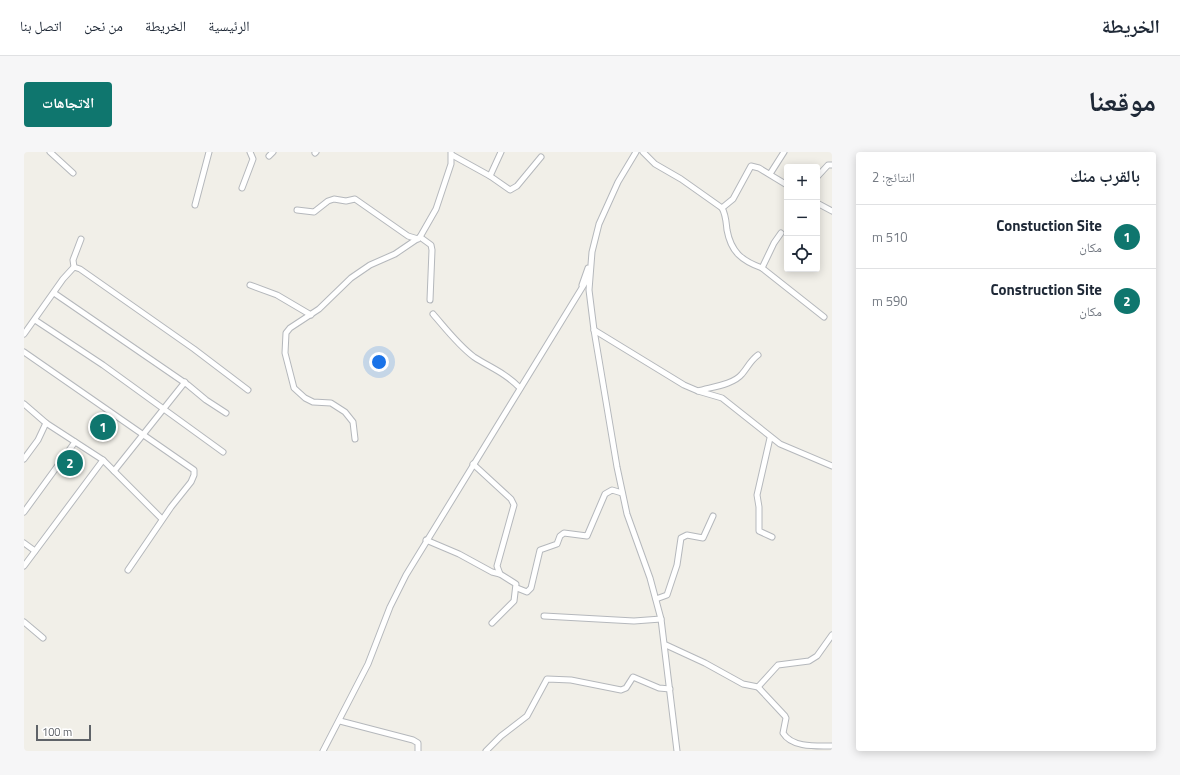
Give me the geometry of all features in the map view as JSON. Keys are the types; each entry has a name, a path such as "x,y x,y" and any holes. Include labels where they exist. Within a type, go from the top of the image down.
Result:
{"street":[{"path":"50,152 73,173"},
{"path":"195,205 209,152"},
{"path":"242,188 253,159 250,152"},
{"path":"490,176 501,152"},
{"path":"636,152 604,212 594,239 589,277 594,330 622,493 627,514 656,599 666,645 677,751"},
{"path":"643,152 655,164 681,179 722,208 725,213 728,233 740,258 762,268 824,317"},
{"path":"770,174 784,152"},
{"path":"355,439 353,422 345,412 331,403 315,403 305,398 294,388 285,352 286,333 290,328 319,309 351,278 370,265 395,254 419,238 436,209 451,164 452,154 490,176 505,188 513,190 518,186 541,157"},
{"path":"820,174 828,165 832,165"},
{"path":"722,208 733,199 751,166 756,166 784,183"},
{"path":"297,210 314,212 334,199 346,201 355,199 408,236 419,238 431,245 430,300"},
{"path":"820,205 832,211"},
{"path":"762,268 774,243 781,233"},
{"path":"24,334 74,267 73,258 81,239"},
{"path":"580,290 590,264"},
{"path":"74,267 80,269 194,348 248,390"},
{"path":"324,751 368,664 397,593 426,540 589,277"},
{"path":"250,285 277,294 311,314"},
{"path":"54,293 185,382 226,413"},
{"path":"433,314 464,348 475,357 500,370 520,388"},
{"path":"35,320 104,365 223,452"},
{"path":"594,330 698,391 722,398 770,438 794,451 832,466"},
{"path":"24,352 194,470 194,475 191,482 162,520 128,570"},
{"path":"698,391 735,379 742,374 748,363 758,355"},
{"path":"114,471 185,382"},
{"path":"24,404 46,423 103,460 162,520"},
{"path":"24,459 38,440 46,423"},
{"path":"770,438 757,495 759,507 759,531 772,537"},
{"path":"24,512 75,442"},
{"path":"24,566 103,460"},
{"path":"473,464 511,499 514,505 497,566 500,574"},
{"path":"426,540 459,554 492,572 500,574 513,582 517,588 527,592 531,588 540,550 557,544 560,536 564,533 587,536 605,494 612,490 622,493"},
{"path":"656,599 667,595 677,566 681,538 687,535 703,538 713,516"},
{"path":"24,543 35,551"},
{"path":"492,623 514,601 517,588"},
{"path":"544,616 634,621 661,619"},
{"path":"24,622 43,638"},
{"path":"758,687 778,665 809,661 817,656 832,636"},
{"path":"666,645 705,663 743,684 758,687 785,716 786,718 783,733 787,738 810,746 832,746"},
{"path":"486,751 501,736 527,716 548,679 571,680 622,690 626,688 633,677 659,688 670,689"},
{"path":"340,720 413,740 418,743 418,751"}],"place":[{"name":"Constuction Site","path":"103,427"},
{"name":"Construction Site","path":"70,463"}]}
